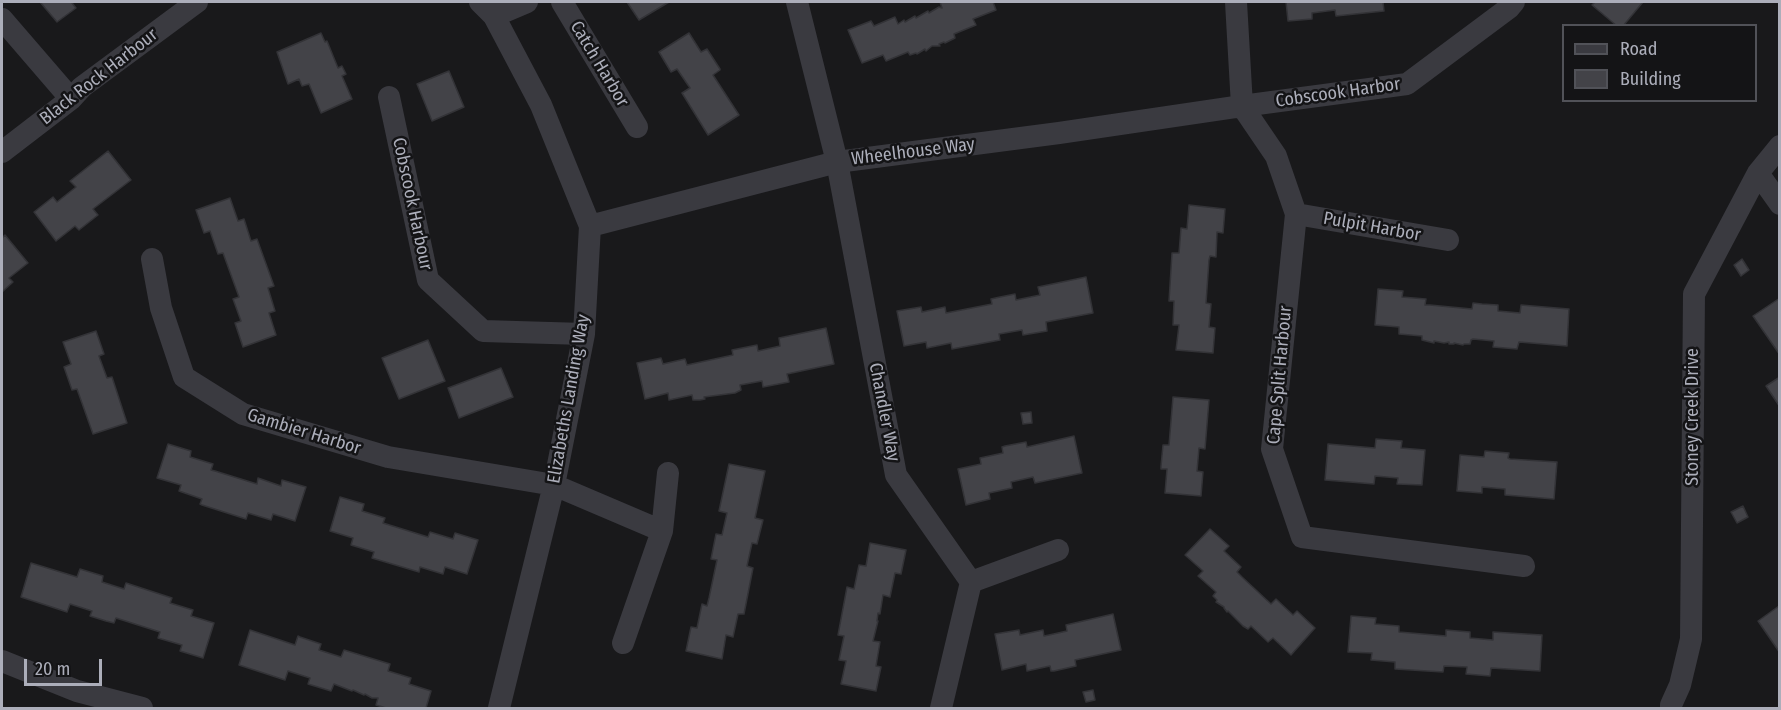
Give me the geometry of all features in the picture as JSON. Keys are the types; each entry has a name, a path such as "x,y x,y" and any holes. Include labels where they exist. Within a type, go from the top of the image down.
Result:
{"street":[{"name":"Black Rock Harbour","path":"2,152 71,99 81,87 197,2"},
{"path":"487,8 526,2"},
{"name":"Catch Harbor","path":"562,2 637,127"},
{"name":"Chandler Way","path":"797,2 837,162 896,474 971,582"},
{"path":"1236,2 1242,106"},
{"name":"Cobscook Harbor","path":"1242,106 1407,84 1514,2"},
{"name":"Elizabeths Landing Way","path":"487,8 540,105 590,226 584,334 554,486 499,708"},
{"path":"2,19 71,99"},
{"name":"Cobscook Harbour","path":"389,97 428,280 483,331 584,334"},
{"name":"Wheelhouse Way","path":"590,226 837,162 1242,106"},
{"name":"Cape Split Harbour","path":"1242,106 1276,156 1296,214 1272,449 1302,537 1524,567"},
{"name":"Stoney Creek Drive","path":"1671,708 1680,685 1691,639 1694,294 1758,172 1779,146"},
{"path":"1758,172 1779,204"},
{"name":"Pulpit Harbor","path":"1296,214 1448,240"},
{"name":"Gambier Harbor","path":"152,259 161,308 184,377 243,414 388,457 554,486 662,531"},
{"path":"623,643 662,531 668,473"},
{"path":"940,708 971,582 1058,550"},
{"path":"2,661 77,691 142,708"}],"building":[{"path":"40,2 74,2 72,3 76,8 57,22"},
{"path":"627,2 669,2 639,20"},
{"path":"940,2 993,2 996,10 973,19 976,25 954,34 955,38 939,44 940,46 932,46 917,54 910,55 908,52 886,61 883,55 862,63 848,30 871,21 874,26 895,17 898,24 904,20 905,22 928,11 929,13 939,7 942,8"},
{"path":"1286,2 1383,2 1384,11 1336,16 1335,10 1312,13 1312,19 1288,21"},
{"path":"1595,2 1643,2 1625,24 1615,24 1592,5"},
{"path":"321,33 325,42 327,41 338,68 342,66 346,74 342,76 352,99 321,113 309,84 302,86 299,79 288,84 277,52"},
{"path":"689,33 701,52 707,49 720,69 713,75 739,115 708,135 682,93 690,88 677,69 671,72 659,52"},
{"path":"449,71 464,107 432,121 417,84"},
{"path":"108,151 131,180 93,209 98,215 79,230 75,226 56,241 34,212 53,197 57,202 76,187 70,181"},
{"path":"230,198 238,221 244,219 251,241 257,239 274,286 268,288 275,311 269,313 276,335 243,347 235,323 241,321 233,299 239,297 223,253 218,254 210,231 204,233 196,210"},
{"path":"1189,205 1225,209 1223,233 1217,232 1216,257 1210,256 1209,260 1206,303 1211,304 1209,327 1215,328 1213,353 1176,350 1179,325 1173,325 1174,301 1169,301 1172,253 1179,253 1181,228 1187,229"},
{"path":"5,235 28,263 9,278 13,282 2,292 2,238"},
{"path":"1742,259 1749,270 1741,276 1734,265"},
{"path":"1086,277 1093,313 1046,322 1047,331 1023,335 1022,330 999,334 1000,340 952,349 951,343 927,348 926,342 904,346 897,311 921,307 922,312 945,307 946,313 992,304 991,299 1015,294 1016,300 1040,295 1038,287"},
{"path":"1378,289 1403,291 1402,297 1426,299 1425,305 1472,309 1473,303 1498,305 1498,311 1520,313 1521,305 1569,309 1567,346 1519,342 1517,349 1493,347 1494,341 1473,339 1470,344 1463,345 1449,344 1449,342 1434,341 1434,343 1422,340 1422,336 1399,334 1399,327 1375,325"},
{"path":"1780,298 1780,355 1753,316"},
{"path":"826,328 834,364 787,374 789,382 763,387 762,381 740,385 741,390 735,393 704,397 705,399 700,400 693,400 692,395 669,400 668,393 645,399 637,363 661,358 663,364 685,359 687,365 733,355 732,350 757,345 758,351 780,346 779,338"},
{"path":"96,331 104,354 99,356 100,359 107,378 112,377 127,423 93,434 77,389 72,390 64,367 71,364 63,342"},
{"path":"428,340 445,381 399,399 382,358"},
{"path":"501,368 513,397 459,418 448,388"},
{"path":"1780,377 1780,407 1766,386"},
{"path":"1173,397 1209,400 1205,449 1199,448 1197,471 1203,472 1201,496 1165,493 1167,469 1161,469 1161,466 1163,445 1169,445"},
{"path":"1031,412 1032,423 1023,424 1021,413"},
{"path":"1074,436 1082,473 1035,483 1033,477 1011,482 1012,488 989,493 990,499 966,505 958,469 981,464 980,458 1003,453 1002,447 1005,446 1026,442 1027,447"},
{"path":"1376,439 1402,441 1401,448 1425,450 1422,485 1397,484 1398,478 1375,476 1374,484 1325,480 1328,444 1375,448"},
{"path":"168,444 191,451 190,457 213,464 211,470 257,484 258,478 281,486 282,480 306,487 295,521 273,514 271,520 248,513 246,519 202,505 200,504 202,499 179,491 181,485 157,478"},
{"path":"1485,451 1509,453 1508,458 1510,459 1557,462 1554,499 1505,495 1505,489 1482,487 1482,493 1457,491 1460,455 1484,457"},
{"path":"729,464 765,471 755,518 763,520 757,544 752,543 747,566 753,568 744,614 738,614 733,637 726,635 722,659 686,651 691,627 697,628 702,604 707,606 709,598 717,560 711,559 716,534 722,535 727,513 719,511"},
{"path":"340,497 364,504 362,511 385,518 383,523 428,537 430,532 453,539 455,533 478,540 467,574 445,567 443,574 420,567 419,572 372,558 374,552 351,545 353,538 330,531"},
{"path":"1743,506 1748,517 1737,523 1731,512"},
{"path":"1210,529 1229,546 1224,551 1241,567 1237,572 1242,577 1271,604 1276,599 1293,615 1297,611 1315,628 1291,655 1273,638 1268,642 1251,626 1248,629 1243,626 1216,602 1213,596 1216,592 1198,576 1203,571 1185,555"},
{"path":"870,543 906,550 901,574 895,573 890,597 883,595 880,614 878,613 873,641 880,642 876,666 881,667 876,691 841,684 846,661 839,660 844,636 838,635 847,587 854,589 859,565 866,566"},
{"path":"31,563 77,577 80,569 103,576 102,582 124,589 126,583 172,598 170,603 193,610 191,616 214,623 203,658 180,651 182,645 158,638 160,632 116,618 114,623 106,621 90,616 92,611 70,604 67,612 21,597"},
{"path":"1780,607 1780,653 1758,621"},
{"path":"1113,614 1121,650 1075,660 1076,666 1054,671 1051,671 1050,666 1027,671 1026,664 1002,670 995,634 1019,630 1020,635 1043,630 1044,636 1067,631 1066,625"},
{"path":"1351,616 1376,618 1375,624 1399,626 1399,632 1446,636 1446,630 1470,632 1470,638 1493,640 1493,632 1542,635 1540,671 1491,668 1490,676 1466,674 1467,667 1444,666 1443,672 1395,669 1395,662 1371,660 1372,653 1348,652"},
{"path":"250,630 295,645 298,636 321,644 319,650 341,657 344,650 390,664 388,671 411,678 409,684 431,691 426,708 386,708 376,705 378,698 372,698 334,684 331,691 308,684 310,678 288,671 285,680 239,665"},
{"path":"1093,690 1095,700 1086,702 1083,692"}]}
